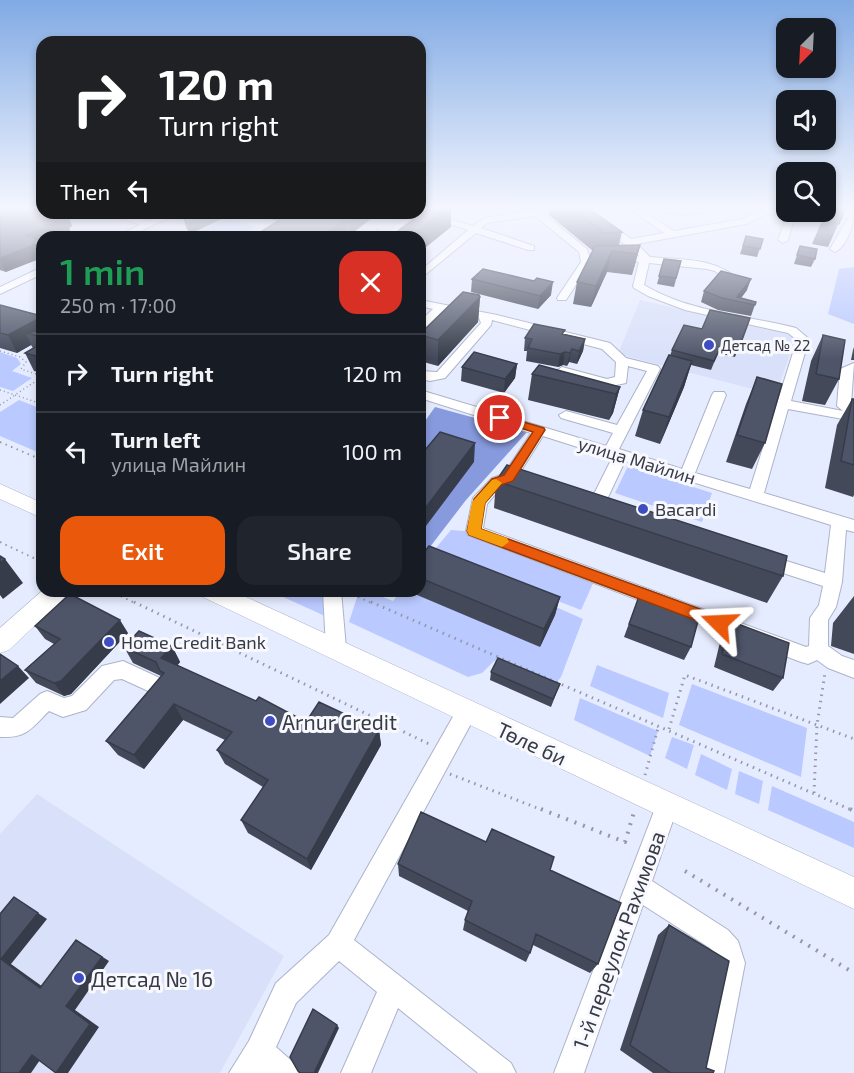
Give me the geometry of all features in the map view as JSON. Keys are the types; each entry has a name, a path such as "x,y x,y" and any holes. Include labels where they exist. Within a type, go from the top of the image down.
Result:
{"main road":[{"path":"0,491 36,504"},
{"path":"0,643 50,597"},
{"name":"Төле би","path":"224,597 336,648 466,713 854,893"}],"street":[{"path":"426,271 440,259"},
{"path":"562,298 590,262 588,259"},
{"path":"623,260 633,259"},
{"path":"645,259 638,286 649,294 670,302 792,330 801,335 803,339 755,496"},
{"path":"652,259 719,269 735,282"},
{"path":"0,291 36,276"},
{"path":"426,304 484,315 606,346 622,361 654,369 626,410 615,453 596,506"},
{"path":"426,322 441,308"},
{"path":"426,376 441,375 487,323 484,315"},
{"path":"562,371 607,382 621,380 622,361"},
{"path":"854,367 846,369 844,406 854,411"},
{"path":"687,475 719,395"},
{"name":"улица Майлин","path":"426,396 847,524"},
{"path":"783,404 854,417"},
{"path":"566,415 621,431"},
{"path":"540,430 514,480 497,482 479,502 474,531 808,656 823,654 854,669"},
{"path":"823,654 819,618 827,607 847,524"},
{"path":"743,553 833,582"},
{"path":"332,597 336,648"},
{"path":"0,727 17,728 47,700 63,708 79,703 109,672 123,670 157,686"},
{"path":"284,1073 251,1062 286,993 339,944 466,713"},
{"name":"1-й переулок Рахимова","path":"569,1073 667,806"},
{"path":"637,885 719,939 729,950 732,963 709,1073"},
{"path":"339,944 487,1068"},
{"path":"356,1073 393,987"}],"path":[{"path":"0,351 20,357 26,362 21,369 36,374"},
{"path":"0,405 36,380"},
{"path":"0,390 36,402"},
{"path":"0,442 36,457"},
{"path":"0,542 36,559"},
{"path":"123,597 430,744"},
{"path":"359,597 669,729 854,811"},
{"path":"814,793 823,654"},
{"path":"669,729 685,675 854,739"},
{"path":"447,766 450,774 625,842"},
{"path":"685,871 854,973"}],"shaded area":[{"path":"854,267 854,324 828,314 839,269"},
{"path":"640,300 796,336 776,395 618,354"},
{"path":"0,352 17,358 21,364 12,371 32,378 13,391 0,387"},
{"path":"19,400 36,407 36,451 0,436 0,412"},
{"path":"435,407 527,432 466,500 426,552 426,420"},
{"path":"628,466 712,493 702,522 615,493"},
{"path":"451,530 464,531 595,579 581,610 484,572 488,577 583,619 561,677 554,686 494,661 482,673 468,677 349,622 357,597 383,597 393,601 396,597 426,597 426,560"},
{"path":"283,597 326,597 325,616"},
{"path":"597,665 669,693 663,718 590,686"},
{"path":"692,684 807,728 801,777 679,725"},
{"path":"580,698 658,731 650,756 574,720"},
{"path":"672,737 694,745 687,769 665,758"},
{"path":"701,754 732,769 727,790 695,775"},
{"path":"739,771 763,781 759,804 735,794"},
{"path":"772,786 854,822 854,848 768,810"},
{"path":"37,794 284,956 220,1073 0,1073 0,834"}],"building":[{"path":"588,259 608,259 596,286 577,282"},
{"path":"664,259 681,261 676,278 659,276"},
{"path":"483,269 534,281 537,278 553,282 540,296 472,279"},
{"path":"721,271 751,279 737,297 756,302 755,305 722,298 704,291"},
{"path":"463,292 479,295 480,297 438,340 426,337 426,328"},
{"path":"0,305 36,314 36,320 8,335 0,333"},
{"path":"710,310 750,318 739,348 722,344 714,361 672,350 684,325 702,329"},
{"path":"534,324 565,330 562,334 585,339 579,351 572,349 570,353 560,354 528,348 532,339 525,338"},
{"path":"823,335 845,340 839,379 816,374"},
{"path":"36,347 36,356 25,353"},
{"path":"474,352 517,364 505,379 462,367"},
{"path":"669,355 692,361 669,417 643,410"},
{"path":"539,365 620,387 616,394 532,374"},
{"path":"757,377 782,384 765,443 737,435"},
{"path":"852,399 854,399 854,465 841,461"},
{"path":"440,432 475,443 426,507 426,449"},
{"path":"507,465 787,556 783,576 496,481"},
{"path":"429,546 560,597 544,629 426,580 426,550"},
{"path":"642,588 701,610 691,647 629,624"},
{"path":"67,597 76,597 120,620 61,681 54,683 25,670 60,639 35,626"},
{"path":"730,621 789,643 783,678 722,654"},
{"path":"139,631 172,646 161,658 256,701 259,697 306,722 319,702 379,730 307,859 241,820 268,780 217,750 232,732 174,704 134,755 106,741 164,673 160,671 156,662 124,647"},
{"path":"0,654 18,666 0,681"},
{"path":"498,658 560,684 553,699 491,672"},
{"path":"421,812 486,842 492,829 554,857 550,870 621,903 598,964 536,934 530,953 465,920 472,901 398,864"},
{"name":"Детсад № 16","path":"14,897 38,913 1,959 40,988 76,940 102,957 66,1006 90,1024 56,1073 32,1055 19,1073 0,1073 0,914"},
{"path":"669,925 729,961 706,1068 714,1071 713,1073 671,1073 630,1045"},
{"path":"313,1009 337,1025 314,1073 300,1073 290,1057"}],"slow traffic":[{"path":"496,483 479,502 474,531 502,542"}],"place":[{"name":"Детсад № 22","path":"709,345"},
{"name":"Bacardi","path":"643,509"},
{"name":"Home Credit Bank","path":"109,642"},
{"name":"Arnur Credit","path":"270,721"},
{"name":"Детсад № 16","path":"79,978"}],"route":[{"path":"500,418 540,430 509,478 497,482 479,502 474,531 719,623"}]}
